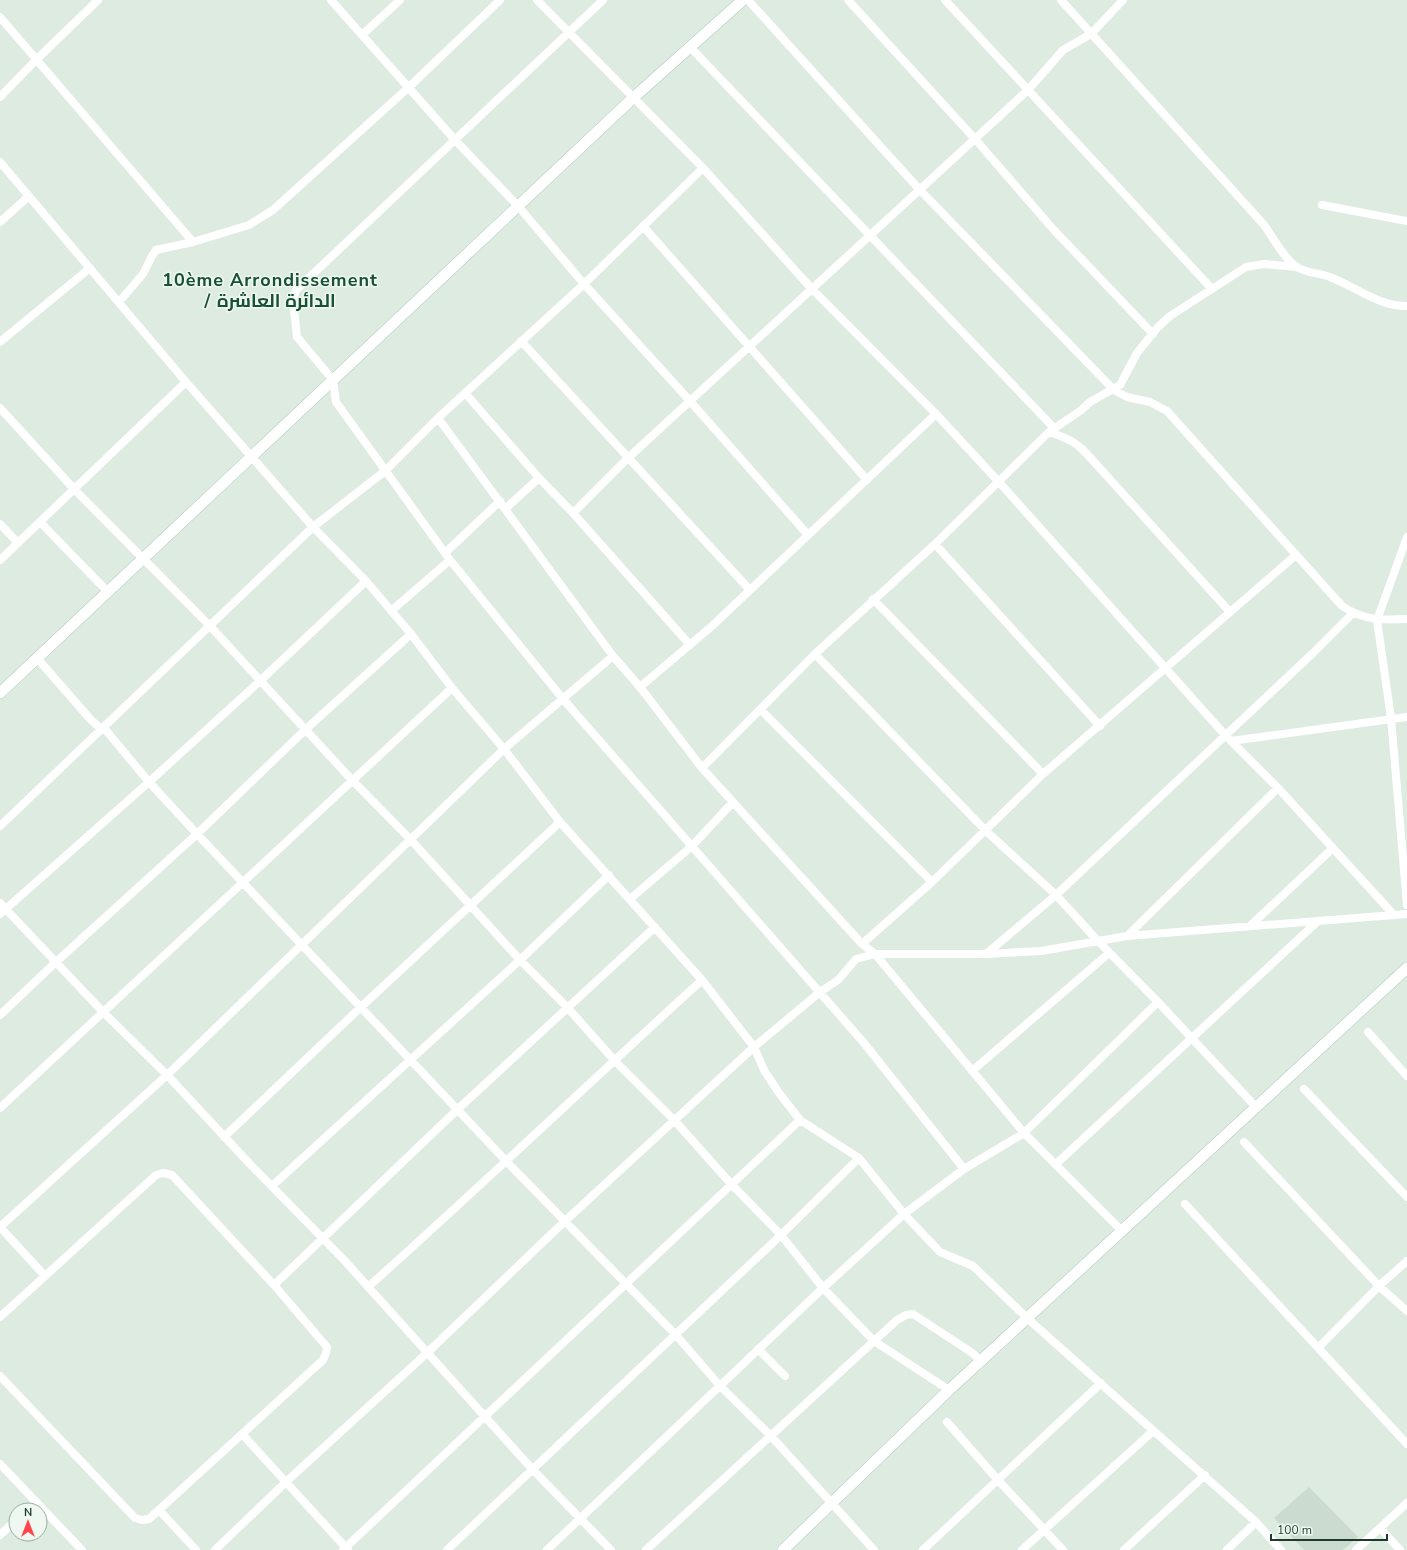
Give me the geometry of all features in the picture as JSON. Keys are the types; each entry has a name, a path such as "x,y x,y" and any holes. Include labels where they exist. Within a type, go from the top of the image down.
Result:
{"street":[{"path":"0,97 98,0"},
{"path":"331,0 455,140 518,206 584,284 808,535"},
{"path":"362,35 400,0"},
{"path":"119,302 143,274 156,250 193,242 249,225 274,210 500,0"},
{"path":"537,0 703,168 811,288 936,414 998,481 1228,738 1278,788 1394,915"},
{"path":"603,0 568,31 296,290 293,295 297,337 333,380 336,402 448,557 563,699 864,1043 964,1169"},
{"path":"0,693 633,98 743,0"},
{"path":"748,0 919,189 1114,390 1127,397 1150,402 1167,412 1342,606 1353,613 1377,620 1407,619"},
{"path":"848,0 975,139 1053,229 1153,334"},
{"path":"945,0 1212,290"},
{"path":"1061,0 1265,226 1289,260 1297,267"},
{"path":"574,514 628,458 811,288 1028,90 1063,50 1091,34 1122,0"},
{"path":"0,17 193,242"},
{"path":"690,47 870,235 1052,430 1083,450 1230,612"},
{"path":"0,162 186,382 313,527 366,581 392,611 452,688 504,749 560,822 702,980 754,1047 764,1070 779,1093 800,1120 859,1158 904,1214 940,1252 973,1266 1027,1318 1256,1522 1281,1550"},
{"path":"0,826 313,527 385,471 438,418 466,394 521,341 584,284 703,168"},
{"path":"0,222 29,196"},
{"path":"1322,205 1407,221"},
{"path":"643,226 867,480"},
{"path":"702,768 761,710 814,654 935,544 1052,430 1080,411 1090,402 1114,390 1122,382 1134,358 1170,316 1212,290 1240,270 1252,265 1264,264 1297,267 1331,278 1380,302 1397,306 1407,306"},
{"path":"0,342 90,268"},
{"path":"521,341 750,590"},
{"path":"0,560 186,382"},
{"path":"466,394 538,478 574,514 690,645"},
{"path":"0,408 74,489 209,625 352,780 411,840 520,960 566,1007 614,1060 675,1121 732,1185 781,1235 823,1288 874,1341 949,1390"},
{"path":"640,687 712,626 936,414"},
{"path":"438,418 614,656 640,687 702,768 862,944 875,954 1024,1132 1122,1231"},
{"path":"505,509 538,478"},
{"path":"392,611 448,557 500,501"},
{"path":"40,522 108,592"},
{"path":"0,524 18,543"},
{"path":"1407,538 1377,620 1403,812 1407,905"},
{"path":"935,544 1100,726"},
{"path":"862,944 932,882 1043,774 1296,555"},
{"path":"366,581 260,681 149,782 2,909 167,1075 224,1137 383,1302 533,1470 611,1550"},
{"path":"873,599 1043,774"},
{"path":"986,954 1056,894 1228,738 1353,613"},
{"path":"0,1015 197,834 306,729 410,634"},
{"path":"814,654 986,831 1056,894 1098,942 1158,1002 1256,1107"},
{"path":"45,1276 0,1227 167,1075 504,749 614,656"},
{"path":"37,658 91,720 98,727 104,728 149,782 197,834 506,1161 676,1335 720,1386 771,1436 874,1550"},
{"path":"0,1108 242,881 452,688"},
{"path":"761,710 932,882"},
{"path":"1228,738 1407,717"},
{"path":"1127,936 1278,788"},
{"path":"630,899 692,846 732,802"},
{"path":"224,1137 560,822"},
{"path":"1250,926 1333,848"},
{"path":"272,1186 411,1061 609,875"},
{"path":"215,1550 287,1481 427,1353 565,1221 754,1047 820,992 838,980 856,958 875,954 986,954 1041,951 1127,936 1407,914"},
{"path":"1056,1164 1317,922"},
{"path":"274,1285 566,1007 655,927"},
{"path":"972,1071 1109,953"},
{"path":"783,1550 949,1390 1407,968"},
{"path":"368,1287 702,980"},
{"path":"547,1550 758,1349 904,1214 964,1169 1024,1132 1158,1002"},
{"path":"1368,1032 1407,1076"},
{"path":"1304,1088 1407,1197"},
{"path":"242,1434 287,1481 346,1549 800,1120"},
{"path":"1244,1142 1379,1286 1407,1312"},
{"path":"447,1550 676,1335 859,1158"},
{"path":"0,1317 156,1175 162,1173 172,1175 274,1285 327,1346 323,1360 149,1519 142,1520 136,1518 0,1376"},
{"path":"1185,1204 1407,1444"},
{"path":"1318,1348 1379,1286 1407,1262"},
{"path":"646,1550 897,1320 906,1315 913,1314 971,1352 981,1361"},
{"path":"758,1349 785,1376"},
{"path":"923,1550 1101,1383"},
{"path":"947,1422 1043,1530 1063,1550"},
{"path":"1022,1550 1153,1430"},
{"path":"0,1464 36,1502"},
{"path":"1124,1550 1205,1475"},
{"path":"1356,1550 1407,1503"},
{"path":"159,1510 196,1550"},
{"path":"48,1515 82,1550"},
{"path":"1227,1550 1256,1522"},
{"path":"0,1535 8,1528"},
{"path":"1380,1528 1400,1550"}],"shaded area":[{"path":"1309,1487 1358,1537 1343,1550 1304,1550 1274,1518"}],"district":[{"name":"10ème Arrondissement / الدائرة العاشرة","path":"270,290"}]}
